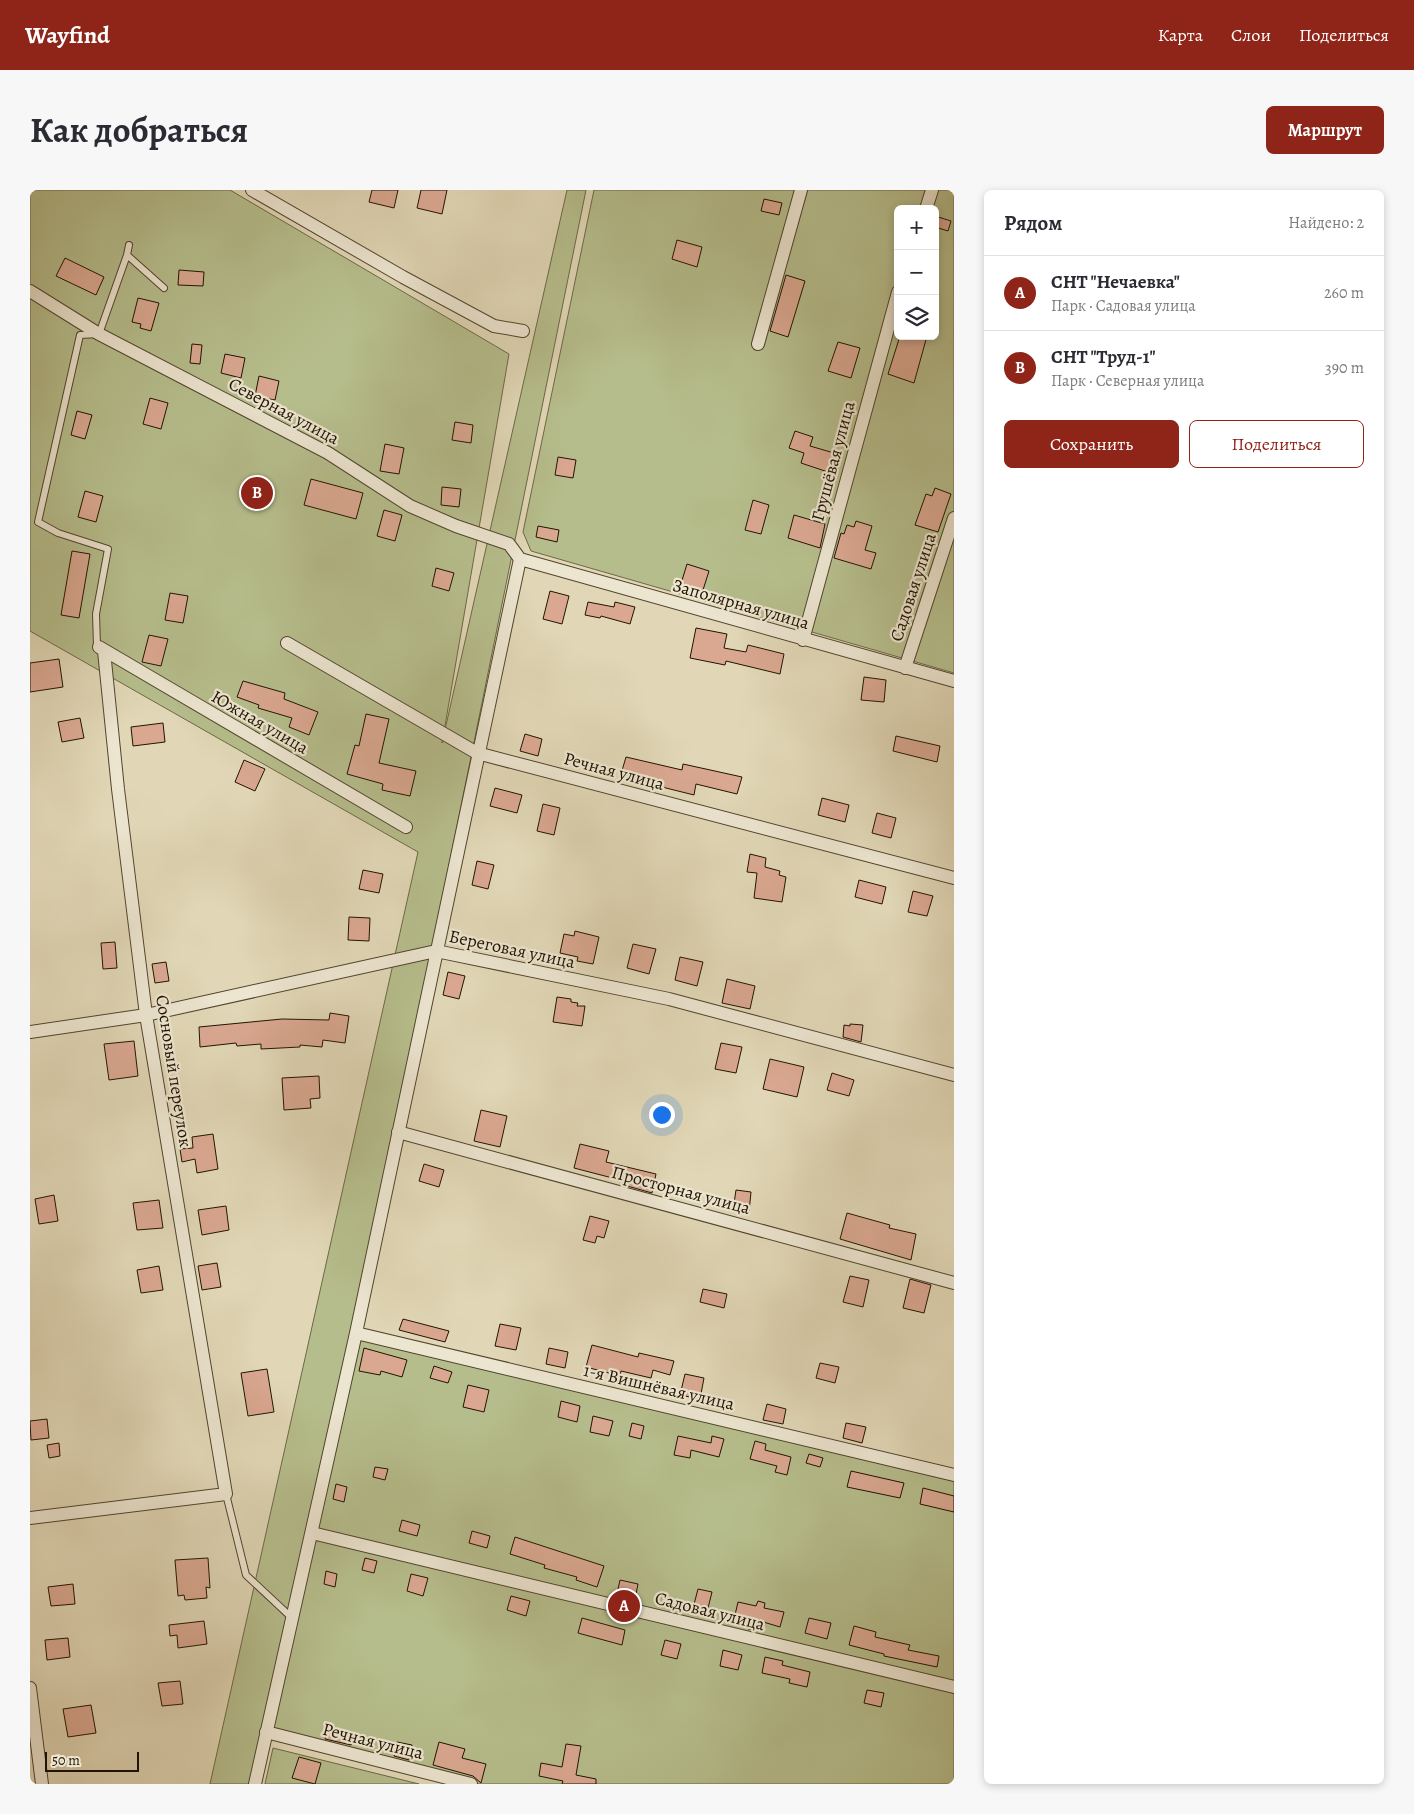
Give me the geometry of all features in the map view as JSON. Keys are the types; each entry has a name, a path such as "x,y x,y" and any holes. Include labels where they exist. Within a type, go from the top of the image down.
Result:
{"street":[{"path":"252,190 403,277 494,326 523,331"},
{"path":"758,344 801,190"},
{"path":"927,205 932,190"},
{"name":"Северная улица","path":"30,291 99,334 328,453 410,506 456,526 509,544 520,559"},
{"name":"Грушёвая улица","path":"803,640 897,295"},
{"name":"Садовая улица","path":"905,668 954,518"},
{"path":"255,1784 356,1333 477,753 520,559"},
{"name":"Заполярная улица","path":"520,559 954,681"},
{"name":"Речная улица","path":"287,642 477,753 954,878"},
{"name":"Южная улица","path":"100,648 406,827"},
{"name":"Сосновый переулок","path":"100,648 146,1015 226,1494"},
{"name":"Береговая улица","path":"30,1032 146,1015 436,951 670,999 954,1075"},
{"name":"Просторная улица","path":"398,1132 954,1283"},
{"name":"1-я Вишнёвая улица","path":"356,1333 954,1475"},
{"path":"30,1518 226,1494"},
{"name":"Садовая улица","path":"312,1533 954,1687"},
{"path":"30,1688 42,1784"},
{"name":"Речная улица","path":"266,1732 471,1784"}],"lane":[{"path":"100,648 96,614 108,549 58,533 38,522 80,335 99,334 129,245"},
{"path":"126,255 164,288"},
{"path":"226,1494 246,1575 291,1617"}],"green space":[{"path":"30,190 230,190 509,354 442,743 567,190 586,190 372,1245 253,1784 210,1784 418,852 30,631"},
{"path":"594,190 954,190 954,673 531,551 523,532"},
{"path":"356,1333 954,1479 954,1784 469,1784 266,1732"},
{"path":"273,1748 419,1784 265,1784"}],"building":[{"path":"372,190 398,190 394,208 369,202"},
{"path":"421,190 447,190 442,214 417,208"},
{"path":"764,199 782,203 779,215 761,211"},
{"path":"939,217 951,221 948,231 939,228"},
{"path":"677,240 702,247 697,267 672,259"},
{"path":"65,258 104,277 96,295 56,276"},
{"path":"179,270 204,272 203,286 178,285"},
{"path":"786,275 805,281 788,337 770,331"},
{"path":"138,298 159,303 151,331 140,328 141,324 132,322"},
{"path":"899,340 926,340 914,383 888,374"},
{"path":"838,342 860,348 851,378 828,371"},
{"path":"192,344 202,345 200,364 190,363"},
{"path":"225,354 245,358 241,378 221,373"},
{"path":"259,376 279,381 275,400 255,396"},
{"path":"150,398 168,403 161,429 143,424"},
{"path":"77,411 92,415 85,439 71,435"},
{"path":"455,422 473,425 471,443 452,440"},
{"path":"795,431 813,437 810,446 834,453 828,472 801,463 804,453 789,448"},
{"path":"385,444 404,448 399,474 380,471"},
{"path":"558,457 576,460 573,478 555,475"},
{"path":"311,479 363,493 356,519 304,505"},
{"path":"442,487 461,489 459,507 441,505"},
{"path":"935,488 951,494 938,532 915,525 926,494 932,496"},
{"path":"85,491 103,496 96,522 78,517"},
{"path":"753,500 769,505 761,534 745,530"},
{"path":"384,510 402,515 395,541 377,536"},
{"path":"794,515 825,524 820,548 788,538"},
{"path":"856,521 872,526 865,550 876,553 871,569 834,558 841,533 844,534 847,525 854,527"},
{"path":"538,526 559,530 557,542 536,537"},
{"path":"72,551 90,554 79,618 61,615"},
{"path":"687,564 709,571 703,590 696,588 694,592 680,587"},
{"path":"436,568 454,573 449,591 432,586"},
{"path":"550,591 569,596 562,624 543,619"},
{"path":"170,593 188,596 183,623 165,620"},
{"path":"588,602 614,607 615,602 635,607 630,624 601,616 600,618 585,615"},
{"path":"696,628 727,634 724,648 746,652 748,645 784,654 780,674 726,661 725,665 690,658"},
{"path":"149,635 168,639 161,666 142,662"},
{"path":"59,659 63,687 30,692 30,663"},
{"path":"864,677 886,680 884,702 861,700"},
{"path":"243,681 285,693 284,699 318,712 309,735 289,727 292,718 258,708 259,705 237,697"},
{"path":"366,714 389,719 379,763 416,771 410,796 382,790 383,784 347,774 355,745 359,746"},
{"path":"80,718 84,738 62,742 58,722"},
{"path":"163,723 165,742 133,746 131,727"},
{"path":"525,734 542,739 538,756 520,751"},
{"path":"896,736 940,746 937,762 893,751"},
{"path":"626,757 682,770 683,764 742,777 737,794 696,784 694,795 654,785 655,781 621,774"},
{"path":"244,760 265,769 255,791 235,782"},
{"path":"495,788 522,795 517,813 490,806"},
{"path":"822,798 849,805 845,822 818,815"},
{"path":"543,804 560,808 554,835 537,831"},
{"path":"877,813 896,818 891,838 872,833"},
{"path":"750,854 766,858 765,867 780,871 779,875 786,877 782,902 754,898 757,873 747,872"},
{"path":"477,861 494,865 488,889 472,885"},
{"path":"363,870 383,874 379,893 359,889"},
{"path":"859,880 886,887 882,904 855,897"},
{"path":"913,891 933,896 927,916 908,912"},
{"path":"349,917 370,918 369,941 348,940"},
{"path":"575,931 599,937 593,964 577,961 578,957 560,953 564,934 574,936"},
{"path":"115,942 117,968 103,969 101,943"},
{"path":"633,944 656,949 649,974 627,968"},
{"path":"680,957 703,962 697,986 675,980"},
{"path":"166,962 169,981 155,983 152,964"},
{"path":"448,972 465,976 459,999 443,995"},
{"path":"727,979 755,986 750,1009 722,1003"},
{"path":"557,997 571,999 571,1002 578,1003 577,1006 585,1006 582,1026 553,1022"},
{"path":"330,1013 349,1016 345,1043 323,1040 322,1047 300,1045 300,1047 261,1049 261,1044 237,1046 236,1043 200,1047 199,1027 282,1019 329,1020"},
{"path":"850,1024 863,1025 861,1042 843,1037 844,1025 850,1026"},
{"path":"134,1041 138,1076 109,1080 104,1044"},
{"path":"721,1043 742,1047 736,1073 715,1069"},
{"path":"770,1059 804,1067 797,1097 763,1089"},
{"path":"832,1073 854,1080 849,1096 827,1090"},
{"path":"319,1076 320,1098 310,1099 311,1108 284,1110 282,1078"},
{"path":"481,1110 507,1116 500,1147 474,1141"},
{"path":"213,1134 218,1169 197,1173 195,1159 182,1162 180,1149 193,1148 192,1137"},
{"path":"580,1144 609,1151 606,1162 656,1174 652,1193 627,1186 628,1182 574,1168"},
{"path":"424,1164 444,1170 439,1187 419,1181"},
{"path":"736,1190 751,1192 749,1212 733,1210"},
{"path":"54,1195 58,1221 39,1224 35,1199"},
{"path":"159,1200 163,1228 137,1230 133,1203"},
{"path":"226,1206 229,1230 202,1235 198,1210"},
{"path":"847,1213 890,1225 889,1228 916,1234 911,1260 840,1239"},
{"path":"590,1216 609,1221 604,1238 597,1236 595,1243 583,1240"},
{"path":"217,1263 221,1287 202,1290 198,1266"},
{"path":"159,1266 163,1290 141,1293 137,1270"},
{"path":"850,1276 869,1280 863,1307 843,1302"},
{"path":"910,1279 931,1285 924,1313 903,1308"},
{"path":"703,1289 727,1294 724,1308 700,1302"},
{"path":"403,1319 449,1331 445,1342 399,1330"},
{"path":"500,1324 521,1328 516,1350 495,1346"},
{"path":"592,1345 638,1357 639,1353 674,1361 670,1375 653,1370 651,1378 621,1371 620,1376 586,1367"},
{"path":"364,1348 407,1360 402,1377 381,1371 380,1375 359,1371"},
{"path":"549,1348 568,1352 565,1368 546,1364"},
{"path":"820,1363 839,1367 835,1383 816,1378"},
{"path":"434,1366 452,1372 448,1383 430,1378"},
{"path":"267,1369 274,1412 248,1416 241,1373"},
{"path":"685,1374 704,1378 700,1399 680,1395"},
{"path":"468,1385 489,1390 484,1412 463,1407"},
{"path":"561,1401 580,1406 577,1422 558,1417"},
{"path":"767,1404 786,1409 783,1424 763,1420"},
{"path":"593,1416 613,1421 609,1436 590,1432"},
{"path":"47,1419 49,1438 31,1440 30,1421"},
{"path":"632,1423 644,1426 641,1439 629,1436"},
{"path":"846,1423 866,1427 862,1443 843,1438"},
{"path":"678,1436 711,1443 712,1436 724,1439 719,1457 691,1450 690,1458 674,1455"},
{"path":"755,1441 766,1444 765,1450 791,1457 787,1475 775,1472 777,1466 750,1459"},
{"path":"59,1443 60,1456 49,1458 47,1445"},
{"path":"809,1454 823,1458 820,1467 806,1463"},
{"path":"375,1467 388,1469 385,1480 373,1477"},
{"path":"851,1471 904,1483 900,1498 847,1487"},
{"path":"336,1484 347,1487 344,1502 333,1499"},
{"path":"923,1488 954,1496 954,1512 920,1504"},
{"path":"402,1520 420,1525 417,1536 399,1531"},
{"path":"472,1531 490,1536 487,1548 469,1543"},
{"path":"515,1537 604,1566 597,1587 576,1580 577,1577 544,1568 545,1565 510,1554"},
{"path":"208,1558 210,1588 206,1587 207,1598 185,1600 184,1595 178,1596 175,1560"},
{"path":"365,1558 377,1561 374,1573 362,1570"},
{"path":"326,1571 337,1574 335,1587 324,1584"},
{"path":"411,1574 428,1578 423,1596 407,1591"},
{"path":"620,1580 638,1584 635,1599 617,1594"},
{"path":"73,1584 75,1604 51,1606 48,1587"},
{"path":"698,1589 712,1592 706,1616 692,1612"},
{"path":"511,1596 530,1601 526,1616 507,1610"},
{"path":"758,1601 765,1603 764,1608 784,1612 780,1627 760,1621 758,1631 748,1629 751,1619 735,1615 738,1602 756,1606"},
{"path":"582,1618 625,1630 622,1645 578,1633"},
{"path":"809,1618 831,1623 827,1639 805,1633"},
{"path":"204,1621 207,1644 178,1648 177,1635 170,1636 169,1625"},
{"path":"854,1626 876,1632 875,1637 910,1645 908,1650 939,1656 937,1667 884,1656 884,1654 849,1645"},
{"path":"68,1638 70,1657 47,1660 45,1640"},
{"path":"665,1640 681,1644 677,1659 661,1655"},
{"path":"723,1650 742,1655 738,1670 720,1666"},
{"path":"765,1657 783,1661 782,1665 810,1672 807,1687 789,1683 790,1679 762,1673"},
{"path":"180,1681 183,1704 162,1706 158,1683"},
{"path":"867,1690 884,1693 881,1707 864,1703"},
{"path":"91,1705 96,1733 68,1737 63,1709"},
{"path":"328,1728 354,1735 351,1745 325,1739"},
{"path":"397,1742 412,1745 409,1760 394,1756"},
{"path":"439,1742 465,1749 462,1758 486,1764 481,1783 473,1776 433,1765"},
{"path":"566,1744 581,1746 576,1775 596,1779 596,1784 562,1784 563,1781 539,1776 541,1763 562,1767"},
{"path":"299,1757 321,1763 315,1784 292,1778"}],"place":[{"name":"СНТ \"Труд-1\"","path":"257,493"},
{"name":"СНТ \"Нечаевка\"","path":"624,1606"}]}
